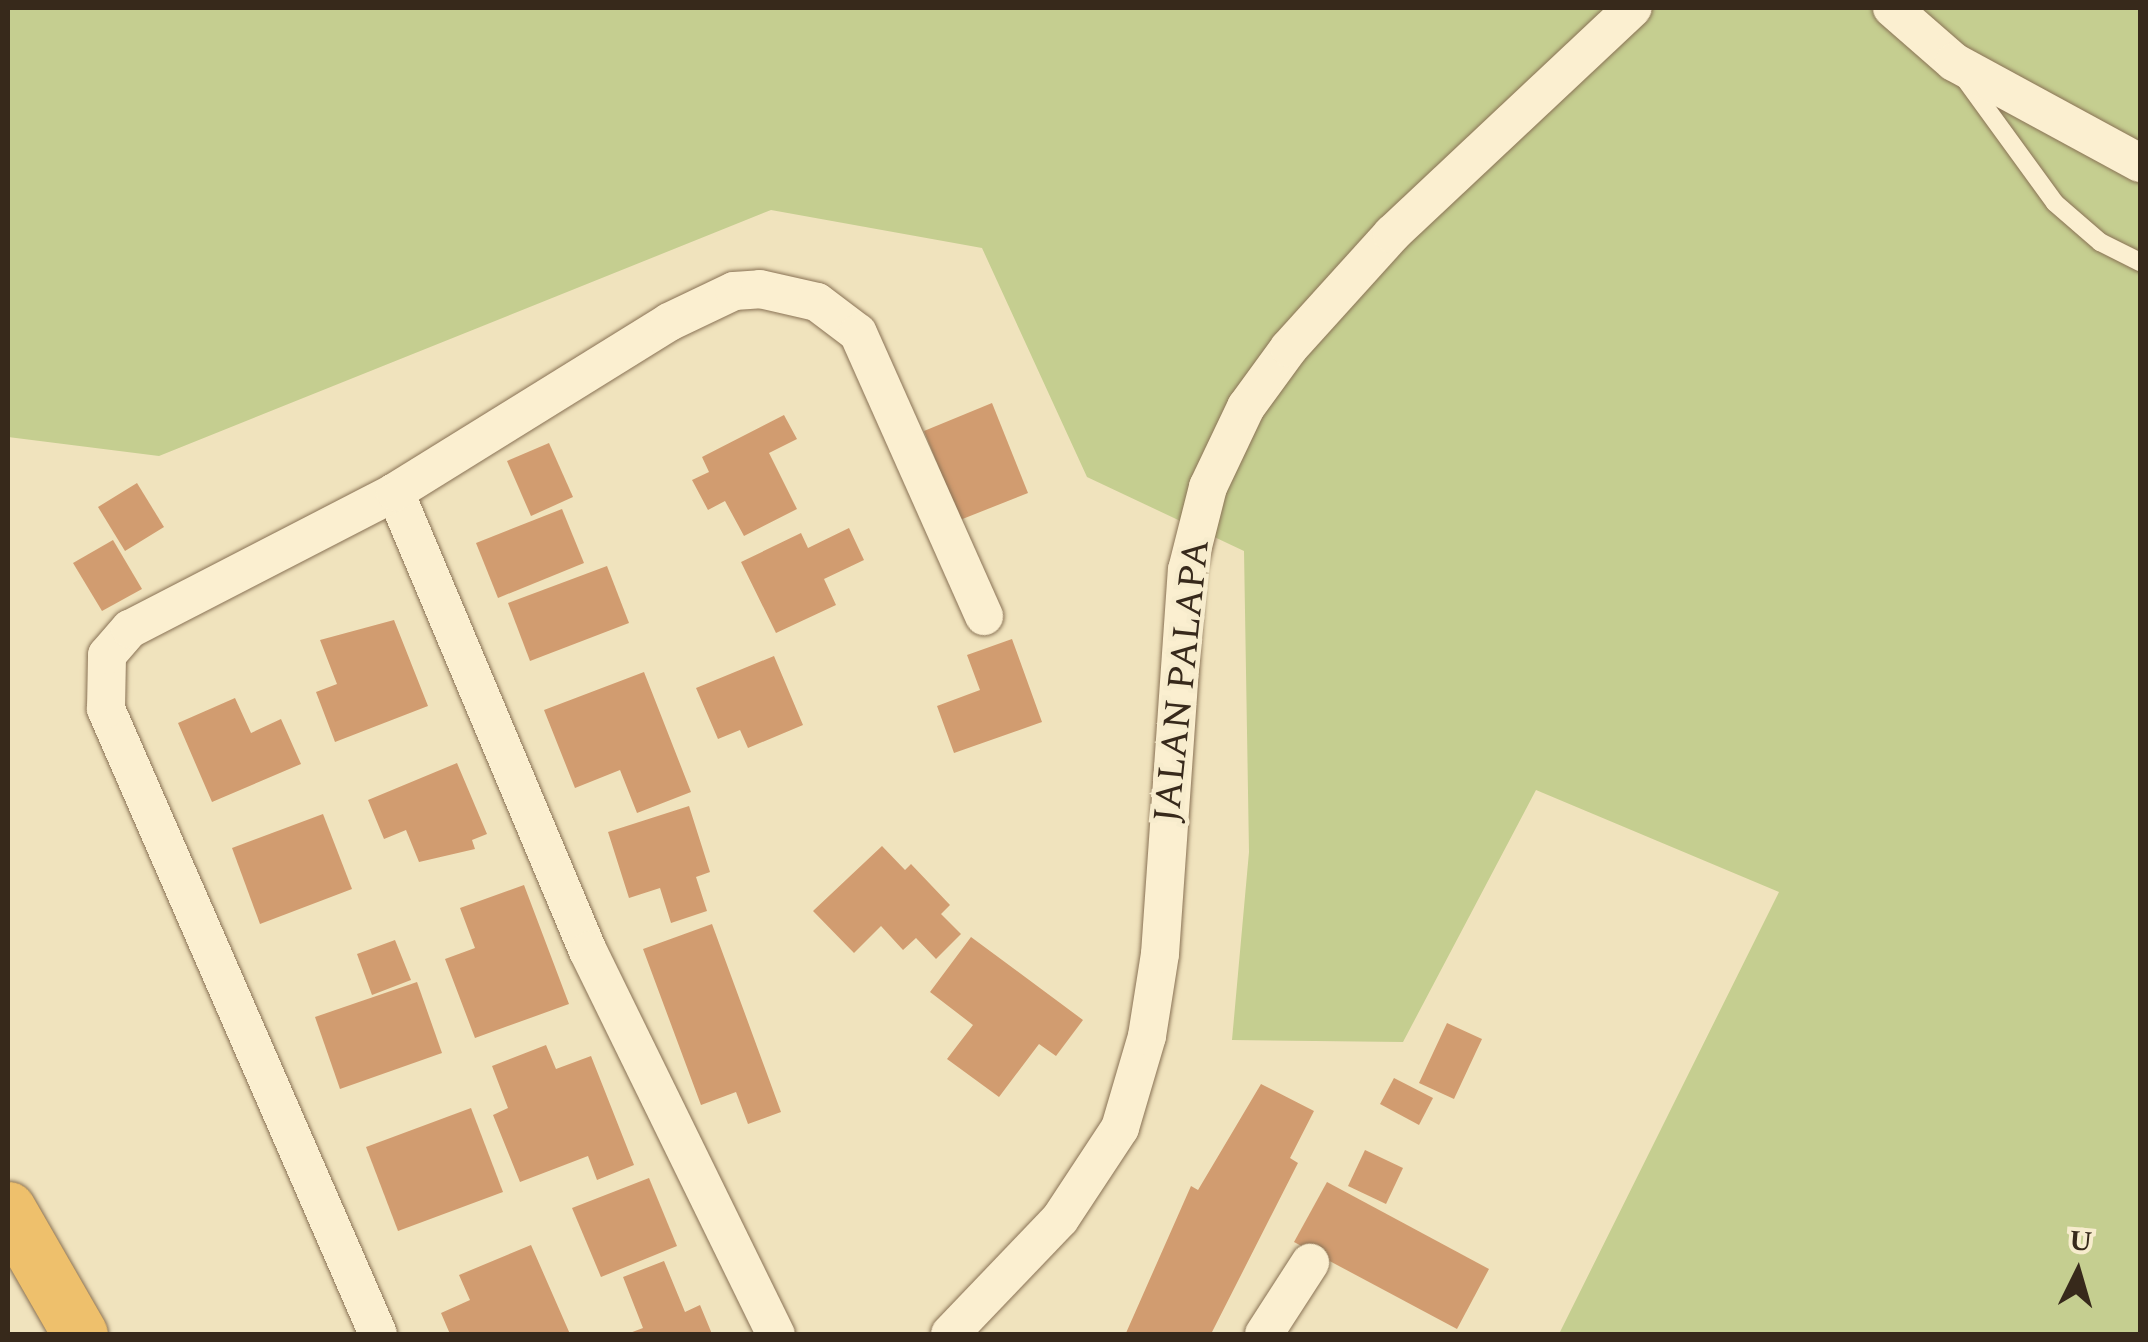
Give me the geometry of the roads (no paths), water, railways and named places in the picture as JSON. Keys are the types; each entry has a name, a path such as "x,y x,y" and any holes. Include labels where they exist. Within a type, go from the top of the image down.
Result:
{"highway":[{"path":"8,1209 80,1334"}],"street":[{"name":"JALAN PALAPA","path":"950,1334 1060,1219 1120,1128 1148,1036 1160,954 1187,570 1208,487 1246,407 1289,348 1392,234 1632,8"},
{"path":"1892,8 1954,62 2140,163"},
{"path":"378,1334 106,709 102,682 107,655 130,630 394,492 668,322 734,290 784,292 817,302 858,332 984,616"},
{"path":"394,492 588,950 776,1334"},
{"path":"1264,1334 1310,1263"}],"lane":[{"path":"1954,62 2012,152 2055,203 2100,242 2140,262"}]}
